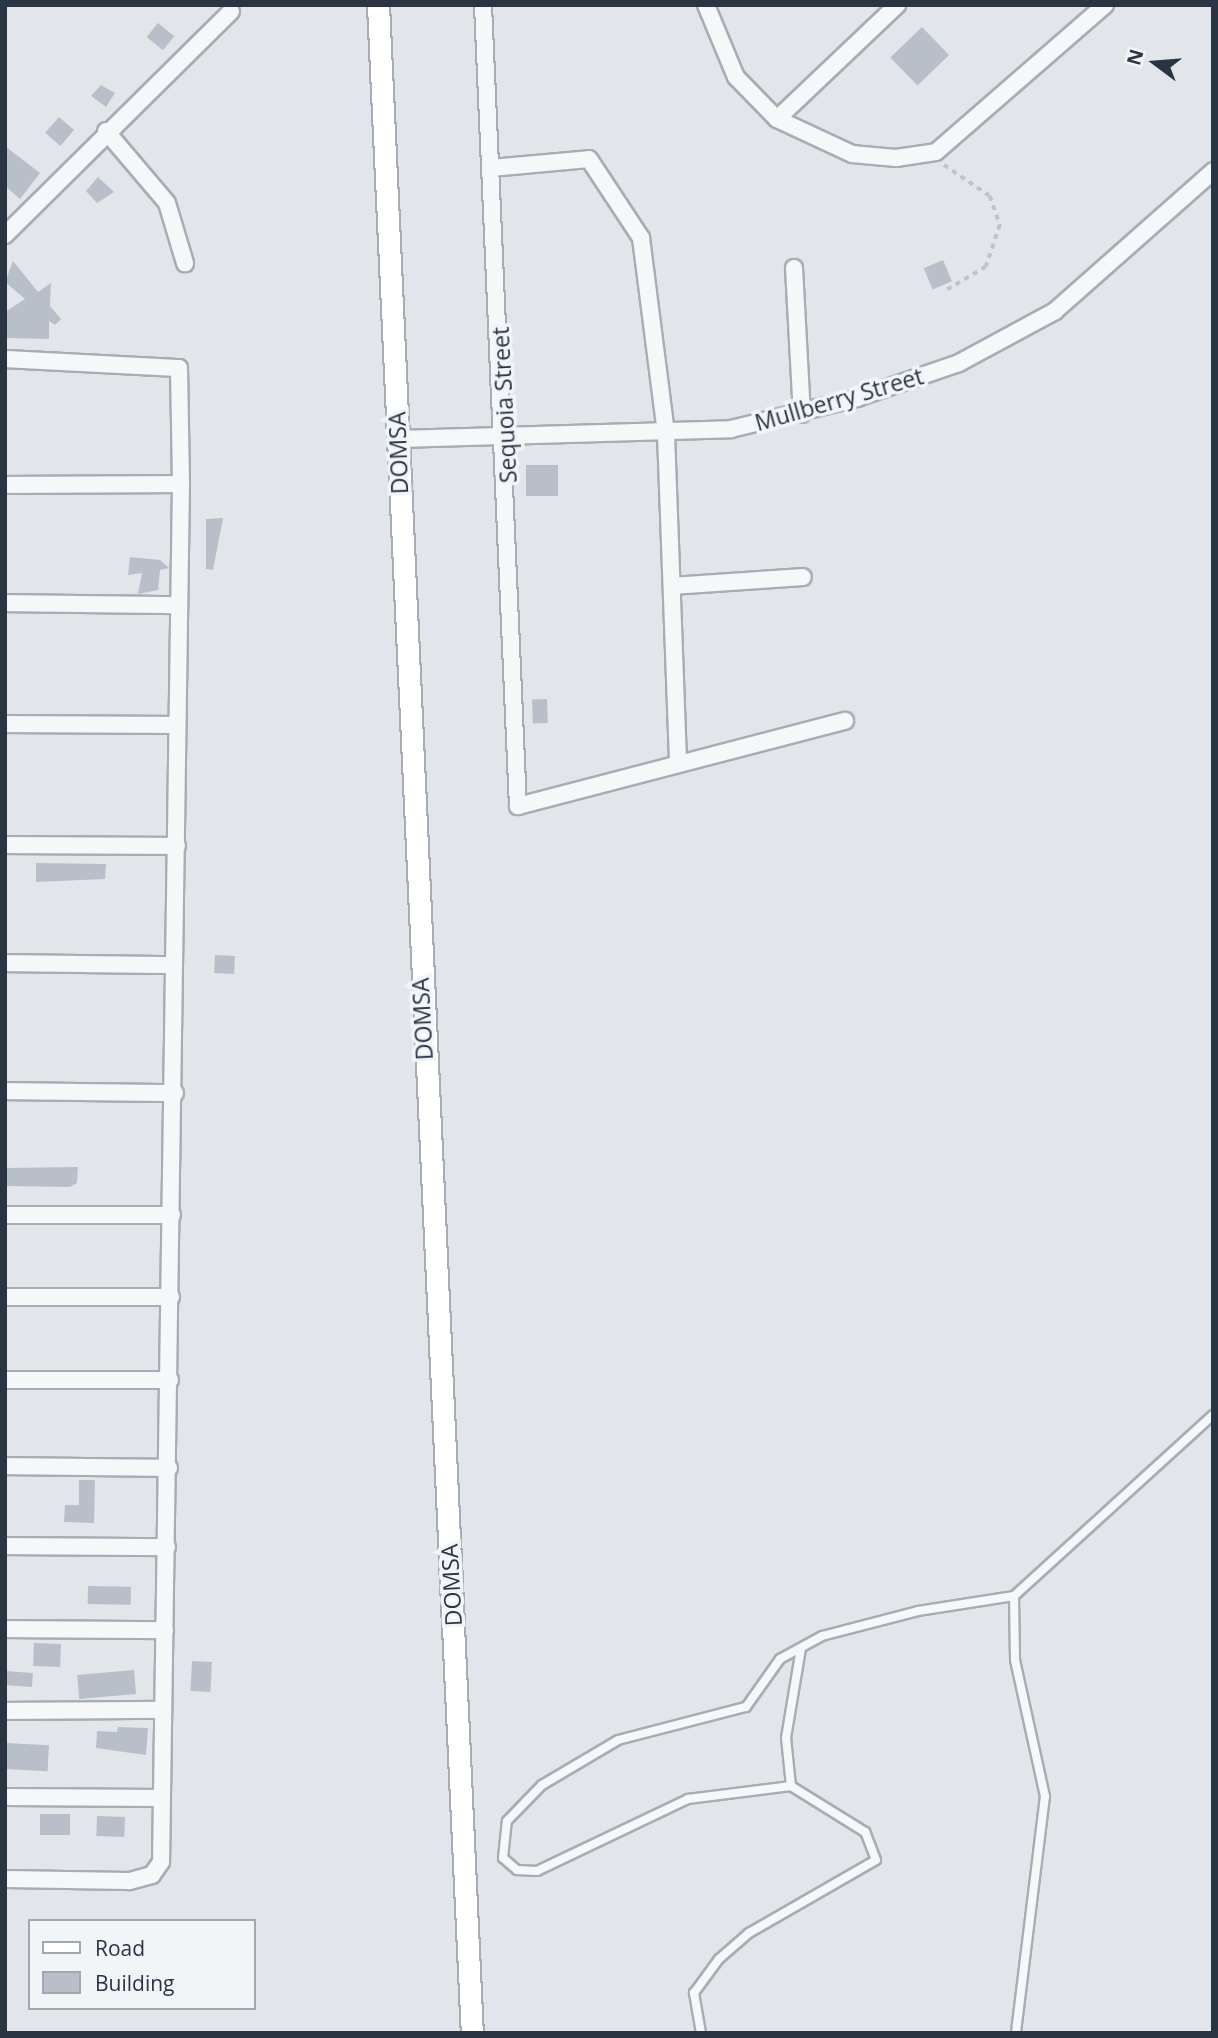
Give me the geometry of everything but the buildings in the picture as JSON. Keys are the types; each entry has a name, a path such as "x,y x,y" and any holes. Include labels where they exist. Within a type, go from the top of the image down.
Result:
{"main road":[{"name":"DOMSA","path":"378,5 472,2033"}],"street":[{"name":"Sequoia Street","path":"483,5 507,436 518,806 678,764"},
{"path":"706,5 736,77 777,119 852,154 936,152 1105,5"},
{"path":"777,119 897,5"},
{"path":"5,235 231,10"},
{"path":"107,131 167,203 185,263"},
{"path":"491,168 589,159 607,181 641,238 649,267 666,434 678,764 845,721"},
{"name":"Mullberry Street","path":"398,439 666,434 730,429 802,414 1004,343 1096,280 1213,171"},
{"path":"794,268 802,414"},
{"path":"5,359 178,369 181,484 176,605 177,846 161,1862 152,1875 129,1881 5,1879"},
{"path":"5,485 181,484"},
{"path":"672,586 803,577"},
{"path":"5,603 176,605"},
{"path":"5,724 176,725"},
{"path":"5,845 177,846"},
{"path":"5,963 174,965"},
{"path":"5,1091 174,1093"},
{"path":"5,1215 172,1215"},
{"path":"5,1297 171,1297"},
{"path":"5,1380 170,1380"},
{"path":"5,1466 169,1468"},
{"path":"5,1546 167,1547"},
{"path":"5,1629 165,1630"},
{"path":"5,1711 163,1710"},
{"path":"5,1797 162,1798"}],"lane":[{"path":"701,2033 694,1993 719,1959 749,1933 876,1860 865,1832 791,1786 688,1799 537,1871 517,1870 503,1858 507,1821 542,1785 618,1740 746,1707 780,1659 801,1648 851,1627 1014,1596 1213,1415"},
{"path":"1014,1596 1015,1660 1045,1796 1016,2033"},
{"path":"791,1786 786,1738 801,1648"}],"path":[{"path":"936,152 946,167 990,196 1000,225 986,267 947,290"}]}
